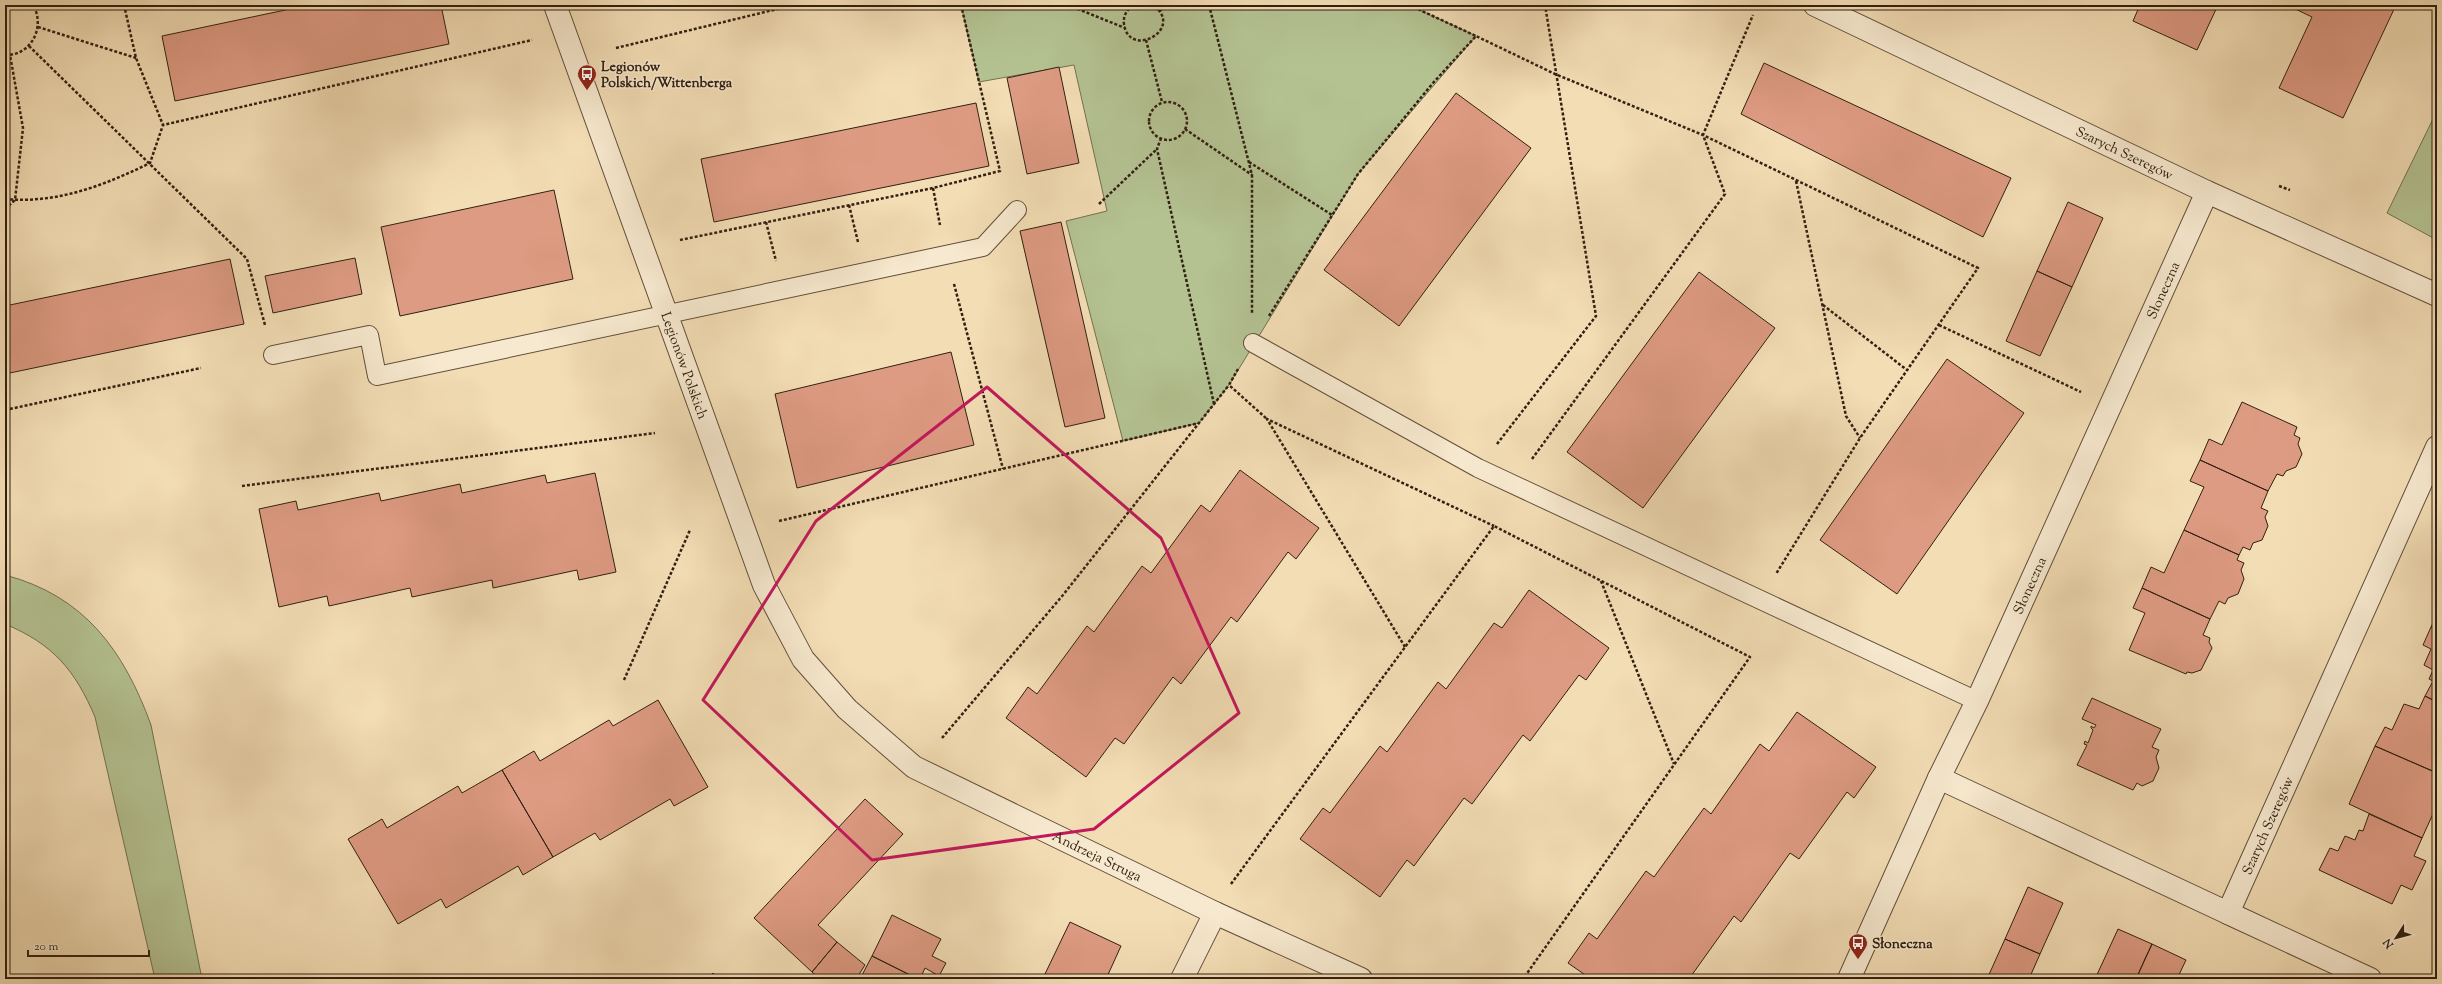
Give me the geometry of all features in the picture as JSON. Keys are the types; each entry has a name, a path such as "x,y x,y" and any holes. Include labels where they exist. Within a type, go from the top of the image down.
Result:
{"street":[{"name":"Legionów Polskich","path":"555,5 764,585 803,659 847,709"},
{"name":"Szarych Szeregów","path":"1815,5 2207,192 2437,295"},
{"name":"Słoneczna","path":"1850,979 1939,778 1977,701 2207,192"},
{"name":"Szarych Szeregów","path":"2228,913 2437,447"},
{"name":"Andrzeja Struga","path":"847,709 914,767 1215,913 1361,979"},
{"path":"1939,778 2370,979"},
{"path":"1182,979 1215,913"}],"lane":[{"path":"273,355 369,335 377,376 784,288 983,247 1017,210"},
{"path":"1253,343 1478,468 1513,483 1977,701"}],"path":[{"path":"5,55 10,55 29,46 36,37 38,16 33,5"},
{"path":"5,199 15,200 78,194 114,180 150,163 163,124 136,58 124,5"},
{"path":"616,48 794,5"},
{"path":"680,240 933,188 1000,171 961,5"},
{"path":"1068,5 1126,28"},
{"path":"1133,5 1126,13 1126,28 1131,36 1146,40 1160,32 1163,20 1160,11 1153,5"},
{"path":"1160,11 1164,5"},
{"path":"1209,5 1252,175 1253,343"},
{"path":"1409,5 1556,74 1703,135 1978,268 1860,438 1760,600"},
{"path":"1478,468 1596,316 1545,5"},
{"path":"1513,483 1725,194 1703,135 1753,15"},
{"path":"38,27 136,58"},
{"path":"942,738 1063,595 1229,385 1253,343 1358,174 1433,83 1476,36"},
{"path":"163,124 533,40"},
{"path":"1146,40 1162,102"},
{"path":"29,46 247,259 273,355"},
{"path":"5,209 15,200 23,128 10,55"},
{"path":"1162,102 1177,104 1182,108 1187,119 1185,129 1179,136 1173,139 1161,138 1151,131 1149,118 1154,107 1162,102"},
{"path":"1185,129 1252,175"},
{"path":"1099,204 1157,149 1161,138"},
{"path":"1157,149 1214,404"},
{"path":"1249,161 1332,215"},
{"path":"1796,181 1846,416 1860,438"},
{"path":"933,188 946,254 1004,468"},
{"path":"849,205 865,271"},
{"path":"766,222 784,288"},
{"path":"1822,304 1907,370"},
{"path":"1938,325 2083,394"},
{"path":"5,410 201,368"},
{"path":"1229,385 1267,419 1494,526 1750,657 1522,979"},
{"path":"1267,419 1405,647"},
{"path":"779,521 1199,423"},
{"path":"242,486 655,433"},
{"path":"1231,884 1494,526"},
{"path":"624,680 690,530"},
{"path":"1601,581 1674,765"}],"highlighted area":[{"path":"987,387 1161,538 1239,713 1094,829 872,860 703,700 816,521"}],"green space":[{"path":"961,5 1409,5 1476,36 1358,174 1229,385 1199,423 1123,441 1066,221 1107,211 1074,65 979,82"},
{"path":"2437,92 2437,240 2387,213 2433,119"},
{"path":"5,575 33,584 58,597 79,612 98,630 128,673 151,725 202,979 155,979 95,717 79,685 60,660 36,640 5,624"}],"building":[{"path":"309,5 441,5 449,44 175,101 162,36"},
{"path":"2140,5 2218,5 2197,50 2133,21"},
{"path":"2287,5 2396,5 2343,118 2279,88 2312,17"},
{"path":"1764,63 2011,178 1983,237 1741,114"},
{"path":"1059,67 1079,163 1027,174 1007,78"},
{"path":"1456,93 1531,148 1399,326 1324,270"},
{"path":"976,103 989,166 714,222 701,159"},
{"path":"554,190 573,279 400,316 381,227"},
{"path":"2068,202 2103,218 2072,287 2037,271"},
{"path":"1061,222 1105,418 1065,427 1020,231"},
{"path":"355,258 362,294 273,313 265,276"},
{"path":"230,259 244,324 5,374 5,306"},
{"path":"2037,271 2072,287 2040,356 2006,341"},
{"path":"1699,272 1775,328 1643,508 1567,452"},
{"path":"951,352 974,445 797,488 775,394"},
{"path":"1947,359 2024,413 1897,594 1820,540"},
{"path":"2242,402 2297,427 2294,435 2300,438 2298,444 2302,454 2296,467 2286,471 2283,476 2277,474 2268,491 2200,460 2209,439 2222,445"},
{"path":"2200,460 2268,491 2261,508 2268,511 2265,517 2268,526 2262,540 2253,543 2250,550 2243,547 2239,555 2184,530 2204,487 2190,481"},
{"path":"1240,470 1319,528 1296,559 1288,552 1237,622 1231,617 1181,684 1173,677 1124,744 1115,738 1086,777 1006,718 1028,687 1037,694 1087,626 1094,632 1142,566 1151,573 1201,505 1210,512"},
{"path":"595,473 616,572 579,580 577,570 493,588 492,580 412,597 410,588 329,606 327,596 279,607 259,509 296,501 298,510 379,493 381,501 460,484 462,493 545,475 547,483"},
{"path":"2184,530 2239,555 2237,560 2244,563 2241,570 2244,579 2238,594 2228,598 2225,604 2219,601 2210,619 2142,588 2151,567 2164,573"},
{"path":"2142,588 2210,619 2203,635 2210,638 2209,642 2212,648 2201,670 2192,673 2187,672 2186,674 2129,650 2145,613 2133,608"},
{"path":"1529,590 1609,648 1586,680 1579,675 1530,741 1523,735 1472,804 1464,798 1414,866 1407,860 1380,897 1300,839 1323,808 1330,813 1380,746 1387,752 1438,682 1446,689 1494,623 1502,628"},
{"path":"2437,614 2437,630 2431,627"},
{"path":"2431,627 2437,630 2437,702 2425,696 2433,681 2429,679 2433,670 2424,665 2431,649 2423,645"},
{"path":"2425,696 2437,702 2437,773 2375,746 2385,727 2392,730 2404,704 2419,709"},
{"path":"2092,698 2161,729 2152,747 2159,750 2156,757 2159,768 2153,781 2142,786 2137,783 2133,790 2077,765 2087,745 2084,744 2085,741 2088,743 2093,730 2091,726 2094,728 2096,725 2082,719"},
{"path":"658,700 708,787 674,806 670,799 600,840 595,833 553,857 502,770 534,751 540,761 609,720 613,726"},
{"path":"1797,712 1876,767 1854,798 1847,792 1799,859 1790,853 1741,922 1734,916 1689,979 1591,979 1568,963 1589,933 1597,939 1646,871 1654,877 1704,808 1711,814 1760,744 1769,751"},
{"path":"2375,746 2437,773 2437,805 2422,838 2349,804"},
{"path":"502,770 553,857 523,875 518,866 446,908 441,899 398,924 348,839 382,819 387,828 458,786 462,793"},
{"path":"865,799 903,834 818,925 837,942 812,972 754,918"},
{"path":"2369,814 2422,838 2414,856 2426,861 2412,890 2401,885 2392,904 2319,870 2330,848 2338,851 2345,836 2355,840 2359,830 2363,831"},
{"path":"2028,887 2063,903 2040,954 2005,939"},
{"path":"892,915 941,939 932,956 946,963 939,976 925,968 920,979 918,979 872,956"},
{"path":"1070,922 1121,946 1106,979 1057,979 1045,974"},
{"path":"2118,929 2152,944 2136,979 2095,979"},
{"path":"2005,939 2040,954 2029,979 1987,979"},
{"path":"837,942 865,965 856,979 820,979 812,972"},
{"path":"2152,944 2186,960 2177,979 2136,979"},
{"path":"872,956 918,979 860,979"},
{"path":"713,973 719,979 708,979"}],"place":[{"name":"Legionów Polskich/Wittenberga","path":"587,91"},
{"name":"Słoneczna","path":"1858,960"}]}
